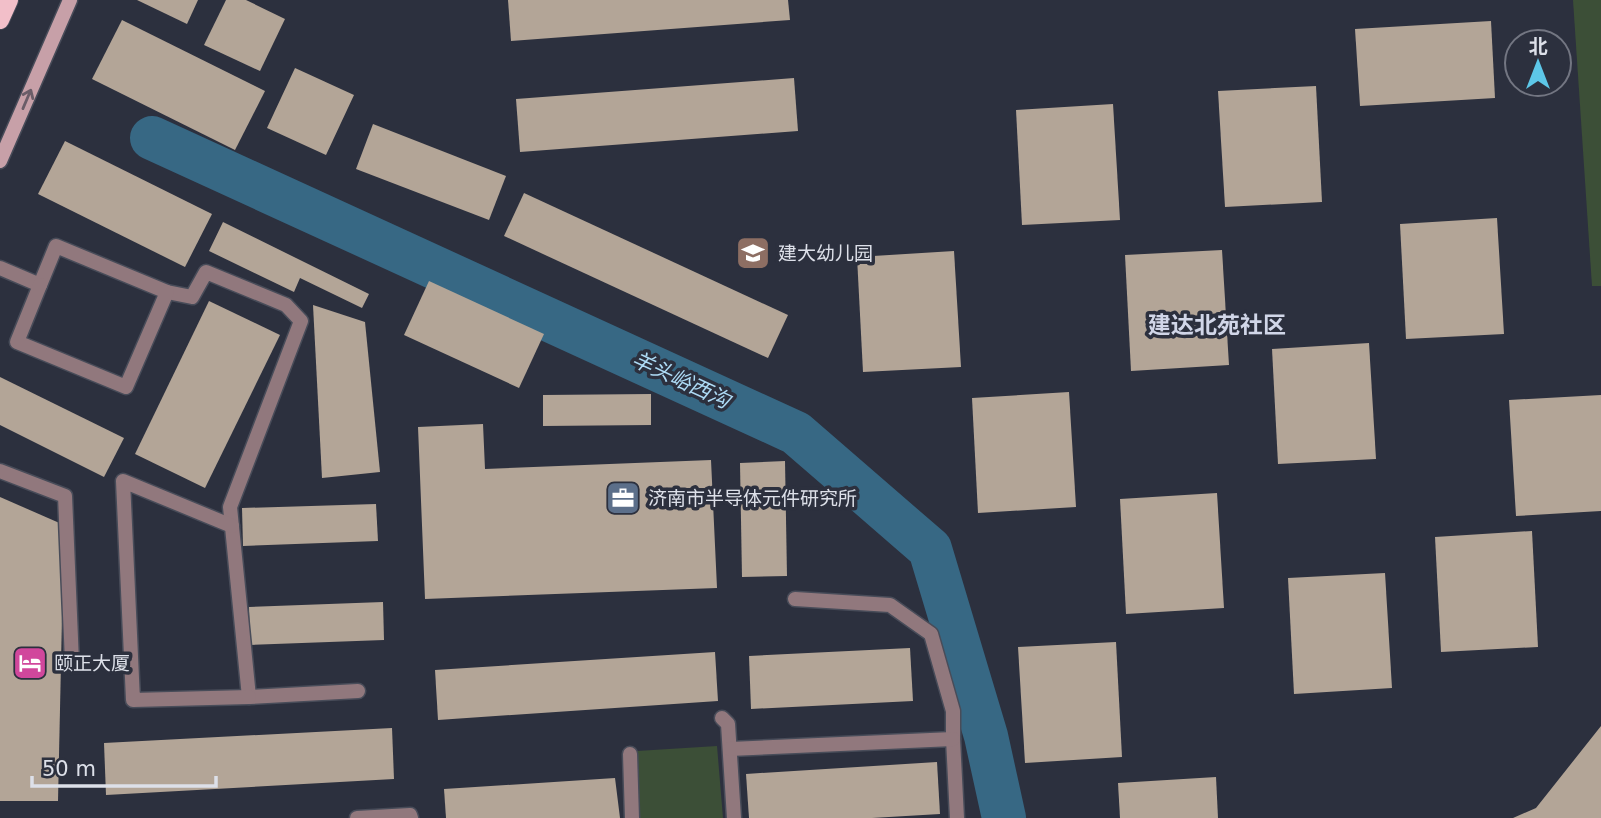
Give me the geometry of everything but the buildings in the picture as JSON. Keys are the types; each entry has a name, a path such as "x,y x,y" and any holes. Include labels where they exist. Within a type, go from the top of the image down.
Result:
{"main road":[{"path":"0,20 9,0"}],"street":[{"path":"0,161 70,0"},
{"path":"167,292 126,387 18,342 56,246 167,292 192,297 206,272 286,305 301,321 230,507 249,697"},
{"path":"0,268 40,285"},
{"path":"0,471 65,496 72,662"},
{"path":"232,526 123,481 133,701 358,691"},
{"path":"795,599 890,605 931,634 953,711 957,818"},
{"path":"722,718 728,724 734,818"},
{"path":"730,748 953,739"},
{"path":"630,754 632,818"},
{"path":"357,818 411,815 411,818"}],"green space":[{"path":"1573,0 1601,0 1601,286 1592,286"},
{"path":"717,746 723,818 640,818 637,751"}],"waterway":[{"name":"羊头峪西沟","path":"152,138 796,433 930,549 986,736 1004,818"}],"place":[{"name":"建大幼儿园","path":"753,253"},
{"name":"济南市半导体元件研究所","path":"623,498"},
{"name":"颐正大厦","path":"30,663"}],"district":[{"name":"建达北苑社区","path":"1217,325"}]}
